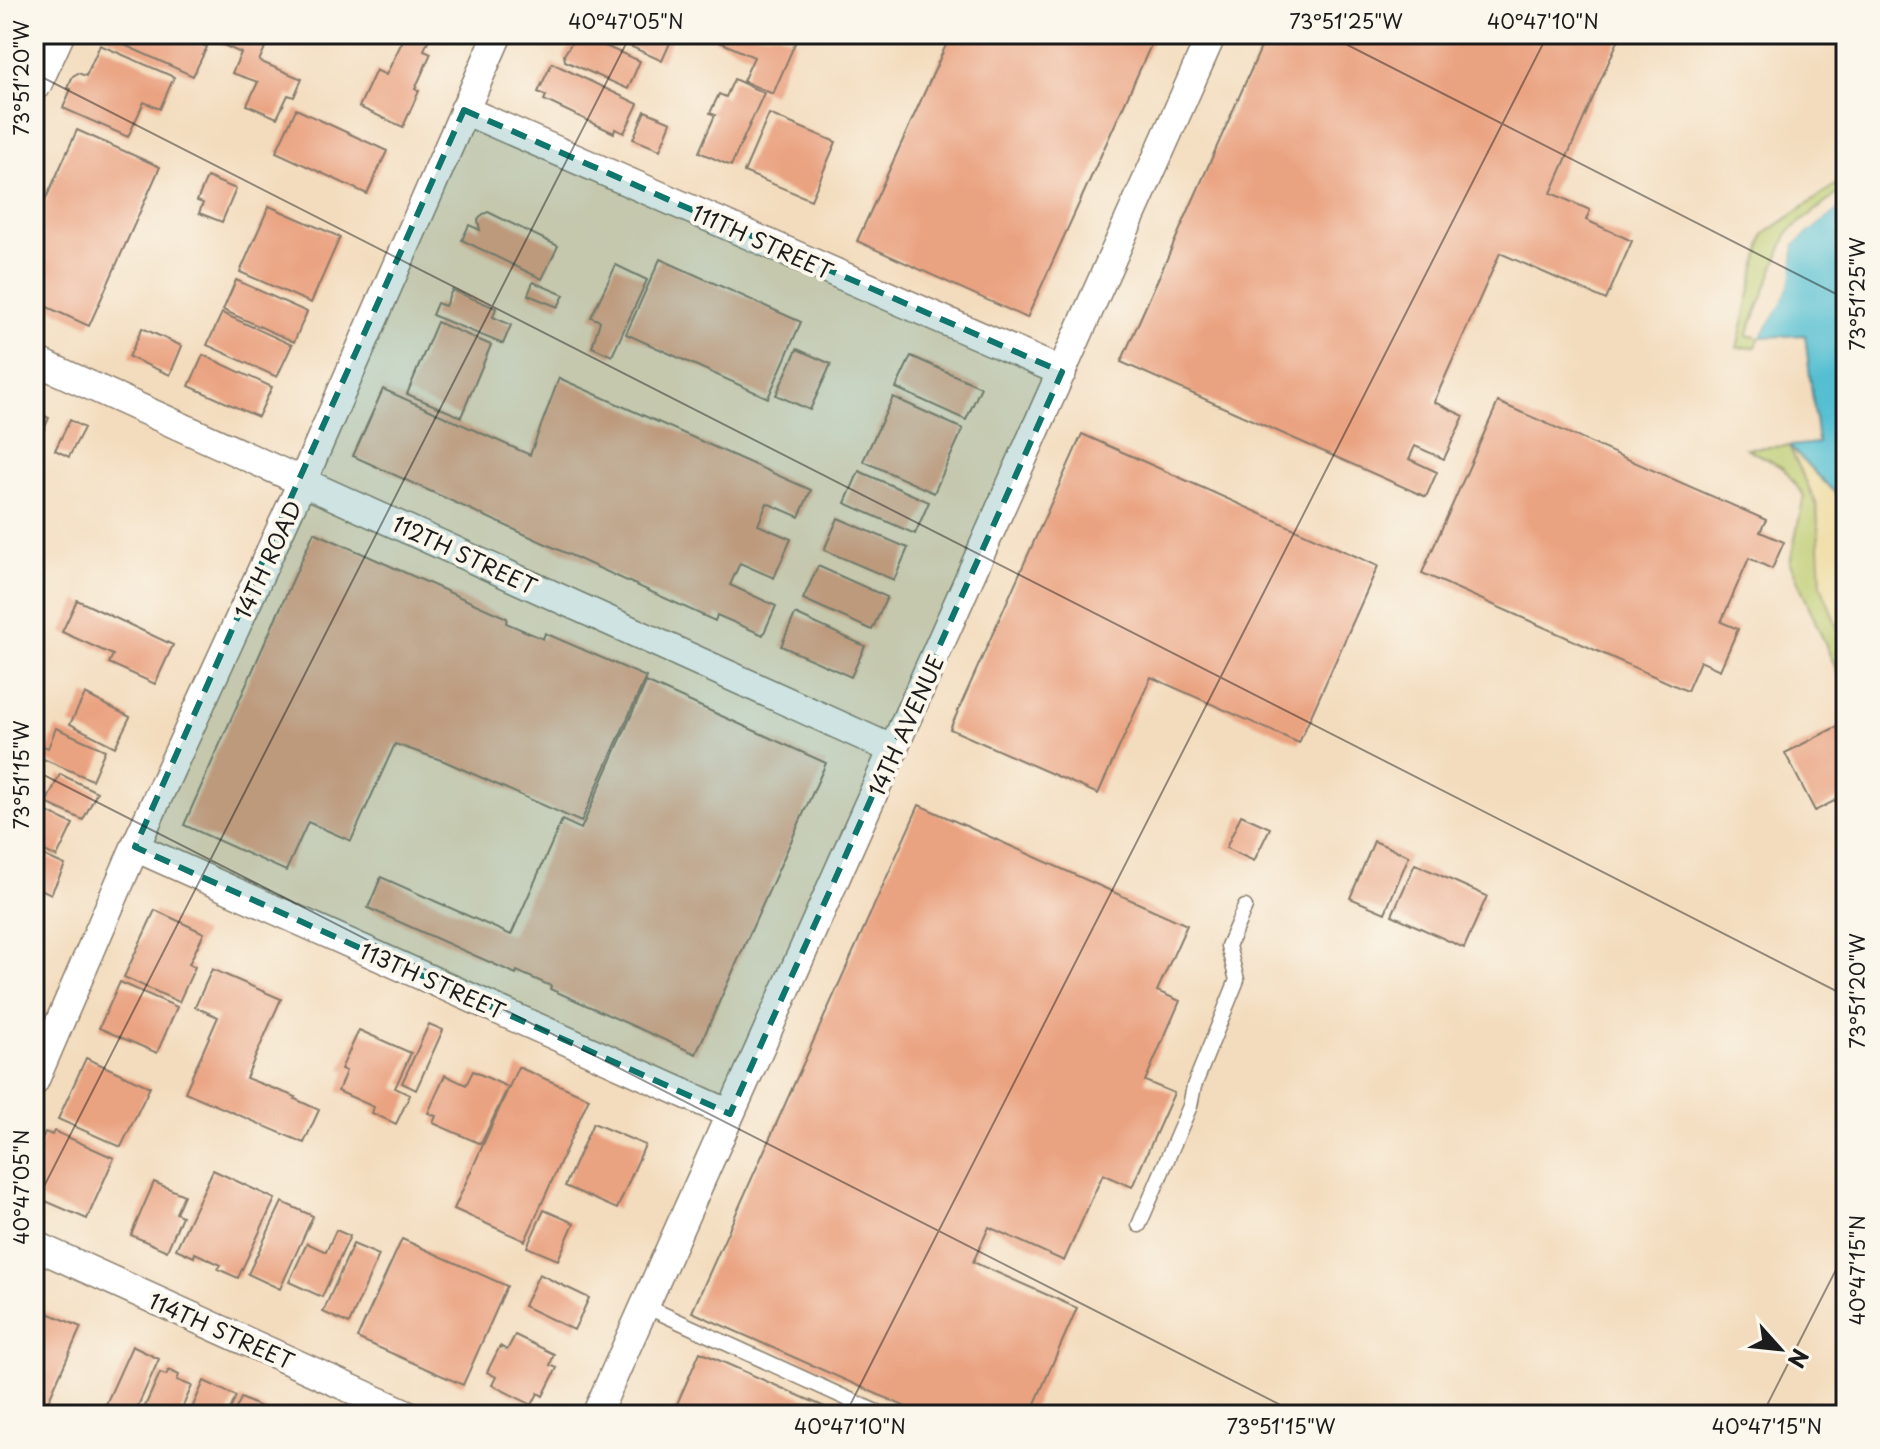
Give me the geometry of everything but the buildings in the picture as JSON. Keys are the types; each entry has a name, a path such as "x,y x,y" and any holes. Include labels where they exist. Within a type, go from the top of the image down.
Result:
{"street":[{"path":"34,82 56,34"},
{"name":"14TH ROAD","path":"34,1082 135,847 303,480 498,34"},
{"name":"14TH AVENUE","path":"596,1415 1212,34"},
{"name":"111TH STREET","path":"464,110 1062,372"},
{"name":"112TH STREET","path":"34,360 894,750"},
{"name":"113TH STREET","path":"135,847 730,1114"},
{"name":"114TH STREET","path":"34,1245 409,1415"}],"lane":[{"path":"1139,1225 1190,1106 1194,1086 1237,980 1228,946 1245,907"},
{"path":"645,1306 883,1415"}],"highlighted area":[{"path":"464,110 1062,372 730,1114 135,847"}],"green space":[{"path":"1846,178 1846,187 1788,232 1747,336 1760,337 1755,347 1737,348 1764,234"},
{"path":"1789,446 1817,505 1822,585 1846,649 1846,692 1790,563 1804,496 1783,468 1746,448"}],"sand":[{"path":"1789,446 1846,504 1846,649 1821,585 1817,505"}],"water":[{"path":"1846,202 1846,504 1789,446 1818,443 1805,335 1760,337 1784,293 1791,271 1794,244"}],"pier":[{"path":"1846,198 1846,202 1794,244 1792,274 1781,304 1760,337 1756,337 1778,302 1788,274 1791,242"}]}
